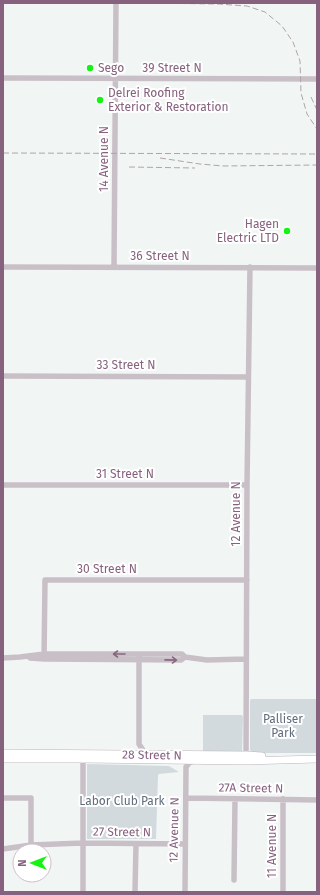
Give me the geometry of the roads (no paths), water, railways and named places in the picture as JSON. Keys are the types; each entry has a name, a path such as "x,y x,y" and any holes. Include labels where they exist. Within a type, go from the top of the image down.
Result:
{"main road":[{"name":"28 Street N","path":"3,753 169,760 246,758"},
{"name":"28 Street N","path":"3,759 131,754 317,759"}],"street":[{"name":"14 Avenue N","path":"114,267 116,3"},
{"name":"39 Street N","path":"3,78 317,79"},
{"name":"36 Street N","path":"3,267 317,268"},
{"name":"12 Avenue N","path":"246,758 247,486 250,267"},
{"name":"33 Street N","path":"3,376 248,377"},
{"name":"31 Street N","path":"3,485 247,486"},
{"name":"30 Street N","path":"44,656 45,580 247,580"},
{"path":"3,658 44,656 139,657 182,654 185,657 207,660 246,659"},
{"path":"139,657 139,744 146,755"},
{"path":"131,754 139,744"},
{"path":"83,756 83,892"},
{"path":"169,760 179,763 186,769 189,763 198,760"},
{"name":"12 Avenue N","path":"185,892 186,769"},
{"path":"3,798 30,798 31,843"},
{"name":"27A Street N","path":"186,798 317,800"},
{"path":"234,799 234,880"},
{"name":"11 Avenue N","path":"283,799 283,892"},
{"name":"27 Street N","path":"52,844 185,844"},
{"path":"135,892 136,844"}],"railway":[{"path":"12,3 74,3"},
{"path":"145,3 247,6 265,12 282,26 293,42 300,61 301,93 307,114 317,129"},
{"path":"311,97 317,110"},
{"path":"3,153 317,154"},
{"path":"160,158 223,166 317,165"},
{"path":"129,167 195,168"}],"place":[{"name":"Sego","path":"90,68"},
{"name":"Delrei Roofing Exterior & Restoration","path":"100,100"},
{"name":"Hagen Electric LTD","path":"287,231"}],"park label":[{"name":"Palliser Park","path":"283,726"},
{"name":"Labor Club Park","path":"122,801"}]}
